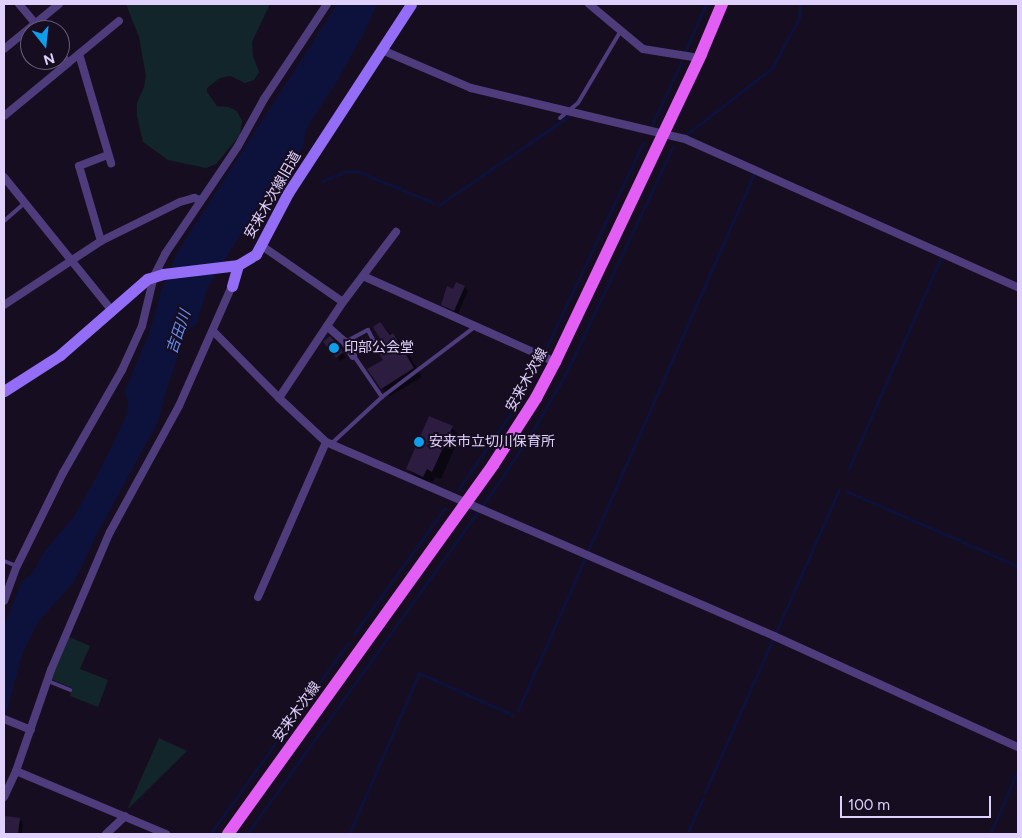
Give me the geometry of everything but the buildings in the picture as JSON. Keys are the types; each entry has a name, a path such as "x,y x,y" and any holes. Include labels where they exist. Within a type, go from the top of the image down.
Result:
{"main road":[{"name":"安来木次線","path":"228,834 466,503 516,430 556,362 699,58 722,4"}],"street":[{"path":"19,4 32,20"},
{"path":"39,20 59,4"},
{"path":"4,601 16,566 63,473 122,370 142,326 158,275 201,200 327,4"},
{"name":"安来木次線旧道","path":"4,391 49,364 141,283 158,275 236,266 256,254 262,246 288,193 411,4"},
{"path":"588,4 643,50 699,58"},
{"path":"70,61 118,21"},
{"path":"4,50 20,36"},
{"path":"382,50 471,88 664,132 702,146 1018,287"},
{"path":"79,54 110,159 79,166 101,241"},
{"path":"4,116 60,70"},
{"path":"4,177 112,310"},
{"path":"4,305 101,241 180,202 194,198 201,200"},
{"path":"279,398 343,302 396,232"},
{"path":"262,246 343,302"},
{"path":"4,797 16,771 29,729 48,681 110,532 183,398 214,331 232,286 236,266"},
{"path":"363,276 556,362"},
{"path":"328,326 345,342 352,354"},
{"path":"214,331 279,398 329,443 774,636 1018,747"},
{"path":"258,598 329,443"},
{"path":"4,719 29,729"},
{"path":"16,771 166,834"},
{"path":"106,834 125,816"}],"lane":[{"path":"560,118 578,103 620,32"},
{"path":"4,221 25,203"},
{"path":"329,443 382,397 476,326"},
{"path":"345,342 368,330 373,340 352,354 382,397"},
{"path":"4,561 16,566"},
{"path":"48,681 70,690"}],"green space":[{"path":"126,4 270,4 252,42 253,56 259,72 254,80 245,83 230,76 220,78 207,88 207,92 217,106 229,107 237,111 242,121 240,135 216,164 206,168 168,160 143,142 137,116 137,103 144,87 146,76 139,37"},
{"path":"69,637 90,646 80,669 108,680 98,707 70,696 72,688 51,679"},
{"path":"159,738 187,751 128,808"}],"water":[{"name":"吉田川","path":"337,4 377,4 364,33 336,83 307,127 303,148 285,174 260,203 208,287 196,324 186,332 166,391 158,422 98,532 74,582 38,622 23,652 4,721 4,626 21,583 33,572 44,552 75,515 99,472 127,414 128,401 125,391 150,331 162,288 178,251"}],"waterway":[{"path":"684,54 706,4"},
{"path":"687,134 772,68 799,18 800,4"},
{"path":"652,124 681,63"},
{"path":"439,205 569,116"},
{"path":"546,348 643,143"},
{"path":"247,834 503,476 532,432 566,373 673,147"},
{"path":"322,181 344,172 357,171 434,203"},
{"path":"518,710 754,174"},
{"path":"848,470 941,257"},
{"path":"458,490 512,411 540,360"},
{"path":"705,792 839,489"},
{"path":"846,491 1018,566"},
{"path":"354,634 445,508"},
{"path":"210,834 348,643"},
{"path":"349,834 419,673 513,715"},
{"path":"990,834 1018,770"},
{"path":"687,834 703,798"}],"place":[{"name":"印部公会堂","path":"334,348"},
{"name":"安来市立切川保育所","path":"419,442"}]}
